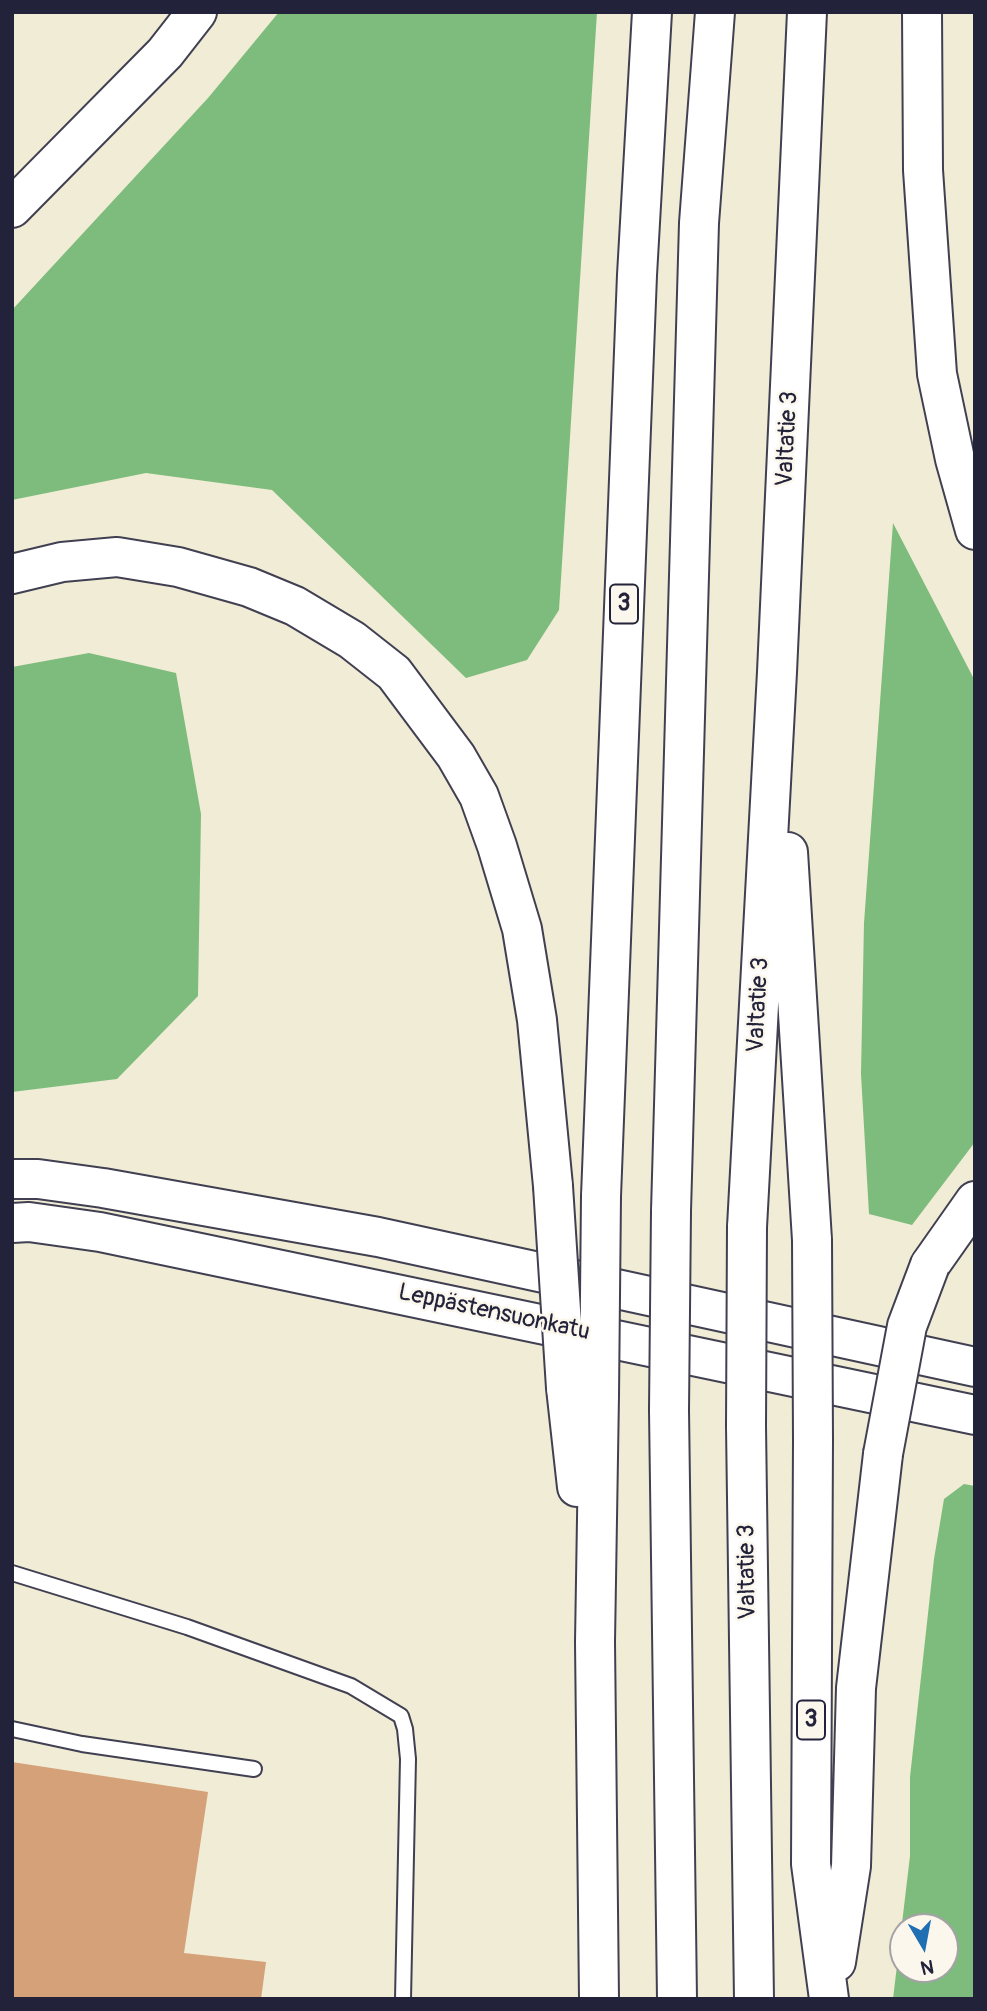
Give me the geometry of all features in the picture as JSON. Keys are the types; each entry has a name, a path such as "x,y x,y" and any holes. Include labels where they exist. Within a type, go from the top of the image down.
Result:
{"main road":[{"path":"12,208 164,53 197,12"},
{"name":"3","path":"598,1999 595,1642 582,1391 601,1196 637,275 652,12"},
{"path":"677,1999 669,1410 671,1211 699,223 715,12"},
{"name":"Valtatie 3","path":"754,1999 746,1426 747,1227 777,672 807,12"},
{"path":"922,12 923,170 936,374 954,459 975,530"},
{"path":"12,574 62,562 117,557 178,567 249,587 295,606 352,640 394,673 456,756 479,796 497,846 524,942 537,1020 553,1186 582,1391"},
{"name":"3","path":"777,672 812,1240 811,1864 830,1999"},
{"name":"Leppästensuonkatu","path":"12,1179 38,1179 103,1188 378,1237 975,1367"},
{"path":"830,1999 851,1866 856,1688 883,1454 907,1326 930,1265 975,1200"},
{"name":"Leppästensuonkatu","path":"12,1223 29,1222 113,1235 975,1415"}],"lane":[{"path":"12,1573 187,1627 351,1686 401,1716 408,1759 403,1999"},
{"path":"12,1729 82,1744 254,1769"}],"green space":[{"path":"279,12 597,12 559,610 527,660 466,678 272,490 146,473 12,500 12,310 208,98"},
{"path":"893,523 975,681 975,1142 912,1225 869,1214 861,1074 864,923"},
{"path":"89,653 176,673 201,814 198,996 117,1079 12,1092 12,667"},
{"path":"964,1484 975,1486 975,1999 893,1999 895,1983 959,1983 959,1913 903,1913 910,1856 910,1777 934,1559 944,1499"}],"building":[{"path":"12,1762 208,1792 184,1953 266,1962 261,1999 12,1999"}]}
